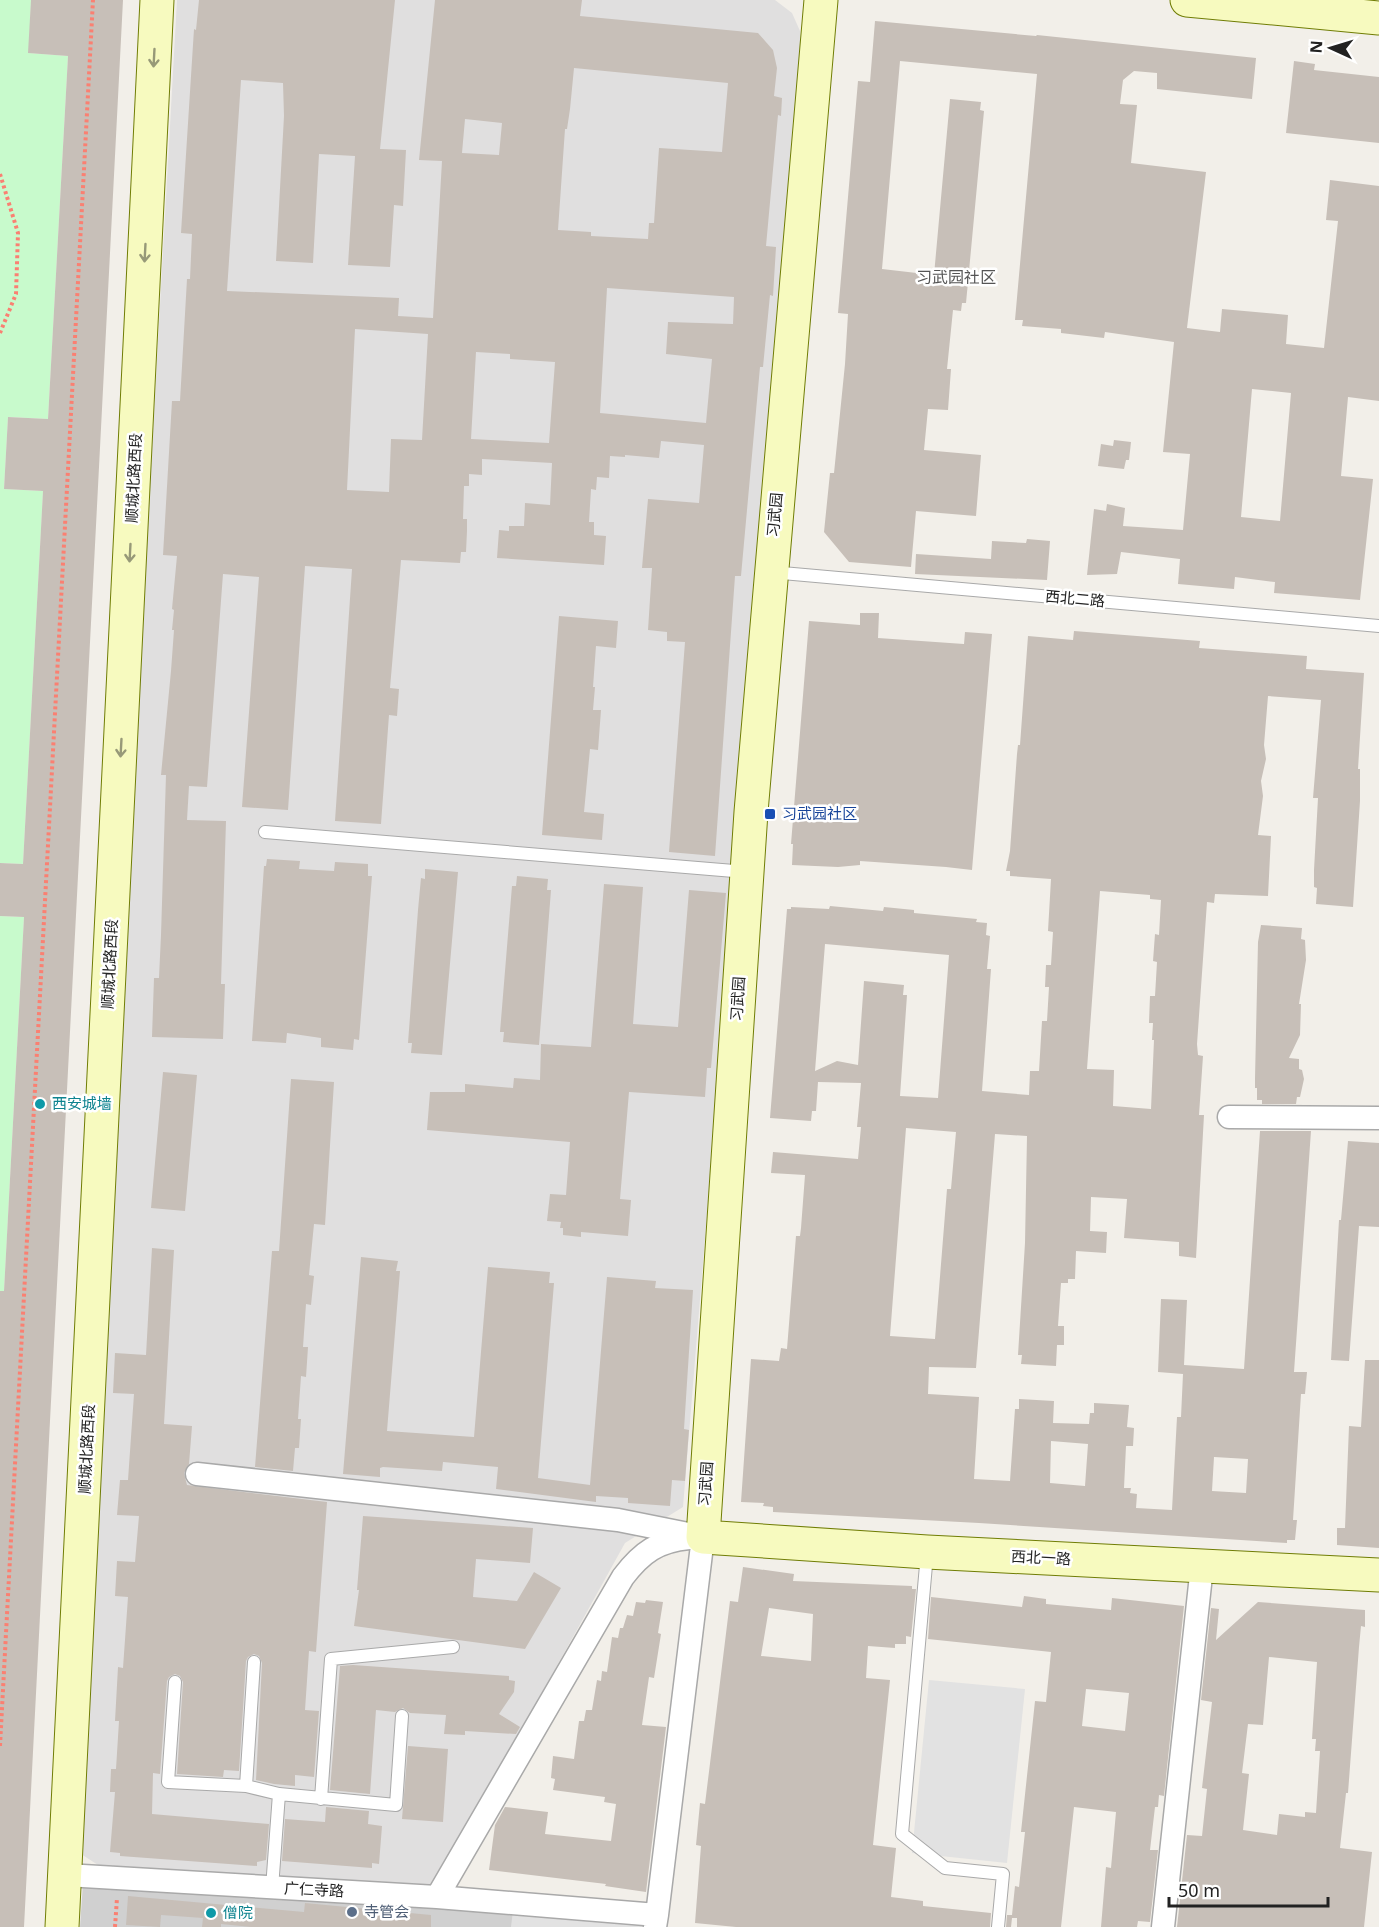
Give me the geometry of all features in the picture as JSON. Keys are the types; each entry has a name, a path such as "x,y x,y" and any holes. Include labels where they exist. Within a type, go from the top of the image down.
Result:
{"street":[{"name":"顺城北路西段","path":"62,1927 157,0"},
{"name":"习武园","path":"703,1537 747,872 770,572 821,0"},
{"path":"1187,0 1379,18"},
{"path":"1228,1117 1379,1118"},
{"path":"197,1474 618,1520 703,1537"},
{"path":"437,1897 623,1577 644,1553 652,1549 674,1539 703,1537"},
{"path":"656,1921 703,1537"},
{"name":"西北一路","path":"703,1537 927,1552 1379,1575"},
{"path":"1163,1927 1202,1566"},
{"name":"广仁寺路","path":"66,1875 437,1897 656,1921"}],"lane":[{"name":"西北二路","path":"770,572 1379,626"},
{"path":"265,832 747,872"},
{"path":"927,1552 902,1834 945,1868 1003,1874 998,1927"},
{"path":"321,1799 331,1659 453,1647"},
{"path":"246,1786 254,1662"},
{"path":"176,1682 168,1782 246,1786 279,1794 396,1805 402,1716"},
{"path":"272,1888 279,1794"}],"path":[{"path":"0,1746 93,0"},
{"path":"0,174 18,233 16,294 0,333"},
{"path":"116,1927 119,1877"}],"shaded area":[{"path":"177,0 775,0 792,13 800,31 801,64 683,1507 625,1543 434,1888 107,1866 98,1865 78,1852 106,1276"},
{"path":"929,1680 1025,1689 1007,1863 912,1853"},
{"path":"83,1883 651,1920 650,1927 80,1927"},
{"path":"513,1911 650,1921 649,1927 511,1927"}],"green space":[{"path":"0,0 31,0 29,53 68,56 48,419 8,417 4,489 43,491 23,864 0,863"},
{"path":"0,916 24,917 4,1291 0,1291"}],"building":[{"name":"西安城墙","path":"31,0 123,0 24,1927 0,1927 0,1291 4,1291 24,917 0,916 0,863 23,864 43,491 4,489 8,417 48,419 68,56 28,53"},
{"path":"199,0 395,0 380,149 406,150 403,206 394,205 390,267 348,265 355,156 319,154 313,263 276,261 284,116 283,83 241,80 227,291 399,298 398,316 433,318 442,161 419,160 435,0 582,0 580,16 758,33 773,50 777,68 774,96 782,98 781,116 778,115 766,246 776,247 773,296 770,295 763,367 760,367 741,576 735,576 715,856 669,852 685,642 667,641 667,632 648,630 652,568 642,568 648,499 699,503 704,445 661,441 659,458 610,456 609,478 597,477 596,490 591,489 589,522 594,522 594,535 606,536 604,565 497,558 499,530 509,531 509,526 524,526 525,503 550,505 552,463 482,459 482,475 469,474 469,486 464,486 463,519 467,519 466,552 461,552 460,563 401,560 390,688 399,689 397,716 389,715 381,824 335,821 352,569 305,566 288,810 242,807 259,577 223,574 207,787 189,786 187,820 226,821 221,984 225,984 223,1039 152,1037 154,978 159,978 161,935 166,775 161,775 174,630 172,630 174,610 172,609 177,556 163,555 172,401 180,401 187,279 190,279 192,234 181,233 194,29 196,30","holes":["574,68 728,83 722,152 659,148 654,223 649,223 648,239 591,236 591,232 558,230 565,129 567,129","465,119 502,123 499,155 462,153","607,288 734,297 733,324 668,322 666,354 712,359 706,423 600,413","355,329 428,334 422,440 391,439 389,492 347,490","476,352 510,354 510,359 555,362 549,443 471,439"]},
{"path":"875,21 1256,58 1252,99 1157,89 1157,73 1134,71 1123,80 1120,104 1137,105 1131,163 1206,172 1187,328 1220,332 1222,309 1288,315 1286,344 1324,348 1338,221 1326,220 1330,180 1379,186 1379,401 1348,397 1341,476 1373,479 1360,600 1274,593 1275,582 1235,577 1234,589 1178,584 1180,559 1121,552 1117,574 1087,575 1094,509 1106,511 1107,504 1125,508 1123,526 1183,530 1190,454 1163,452 1174,342 1105,332 1104,338 1061,333 1061,329 1022,326 1023,320 1015,320 1037,74 900,61 882,269 934,275 950,99 981,102 980,110 984,111 966,303 962,303 961,311 953,310 947,369 951,369 948,410 928,409 924,450 981,455 976,516 916,511 911,567 849,562 824,532 830,473 834,473 845,364 848,314 838,313 858,81 870,82","holes":["1252,389 1291,393 1280,521 1241,517"]},
{"path":"1294,61 1315,64 1314,70 1379,77 1379,143 1286,133"},
{"path":"1114,440 1131,442 1129,460 1126,460 1124,469 1098,466 1101,444 1113,446"},
{"path":"1027,539 1050,541 1047,580 915,574 916,554 991,559 992,541 1026,543"},
{"path":"860,613 879,613 878,638 964,644 965,632 992,634 972,870 860,861 860,865 838,867 792,865 793,844 791,844 809,621 860,625"},
{"path":"559,616 618,621 616,648 596,646 593,687 595,687 593,710 601,710 598,750 590,749 584,812 604,814 602,840 542,835"},
{"path":"1074,631 1200,641 1199,648 1307,656 1306,669 1364,673 1358,769 1360,769 1360,801 1353,907 1316,904 1317,888 1314,887 1314,870 1318,798 1313,798 1321,700 1268,696 1264,745 1266,759 1261,781 1263,796 1258,835 1271,836 1268,896 1215,894 1214,903 1207,902 1197,1044 1198,1055 1203,1056 1199,1115 1204,1115 1196,1258 1179,1256 1179,1242 1124,1238 1127,1199 1091,1197 1090,1231 1107,1232 1106,1253 1076,1251 1075,1279 1068,1279 1068,1283 1061,1283 1058,1326 1064,1326 1064,1345 1057,1345 1056,1366 1021,1364 1022,1355 1018,1355 1025,1243 1027,1136 995,1134 976,1368 929,1367 928,1394 979,1397 974,1479 1010,1481 1015,1409 1019,1409 1019,1399 1054,1401 1053,1423 1089,1424 1090,1413 1094,1413 1094,1403 1129,1405 1127,1427 1134,1428 1133,1446 1126,1446 1124,1488 1131,1488 1130,1493 1137,1494 1136,1508 1172,1510 1177,1417 1181,1417 1183,1374 1158,1372 1161,1299 1187,1300 1184,1365 1244,1369 1260,1131 1311,1131 1294,1372 1307,1372 1305,1394 1301,1394 1293,1520 1297,1520 1295,1540 1287,1540 1287,1543 773,1512 773,1507 763,1506 764,1503 741,1502 751,1359 779,1361 781,1348 787,1349 796,1236 800,1236 801,1228 805,1175 771,1173 773,1152 858,1159 861,1127 857,1127 861,1083 818,1082 816,1111 812,1111 811,1121 770,1118 787,909 791,907 829,909 830,906 883,911 884,907 914,910 914,913 977,919 976,922 987,923 986,935 990,936 987,969 991,969 982,1091 1029,1095 1030,1071 1039,1071 1042,1021 1047,1021 1049,987 1045,987 1046,965 1051,965 1053,932 1048,931 1051,879 1010,876 1010,871 1006,871 1010,851 1018,745 1020,745 1028,636 1073,640","holes":["1100,891 1150,895 1150,899 1161,900 1159,935 1155,934 1153,961 1157,962 1155,996 1150,996 1149,1023 1153,1023 1152,1040 1154,1040 1151,1109 1113,1106 1114,1070 1087,1069","825,944 949,955 938,1098 900,1096 907,995 903,995 904,985 864,981 858,1065 837,1061 815,1071","906,1128 956,1132 951,1189 947,1189 935,1339 890,1336","1051,1441 1088,1444 1085,1486 1050,1483","1214,1457 1248,1459 1246,1493 1212,1491"]},
{"path":"267,859 300,861 299,869 334,871 335,862 368,864 368,876 372,876 359,1040 354,1039 353,1050 321,1047 321,1038 287,1033 286,1043 252,1041 264,866 266,866"},
{"path":"425,869 458,872 442,1055 411,1053 412,1043 408,1043 421,878 425,879"},
{"path":"517,876 548,879 547,890 551,890 539,1045 503,1042 504,1032 500,1032 512,886 516,886"},
{"path":"604,884 643,887 633,1024 678,1027 689,890 726,893 711,1068 707,1068 705,1097 629,1092 620,1199 631,1200 628,1236 581,1232 581,1237 563,1235 563,1228 560,1228 561,1222 547,1221 550,1194 566,1195 570,1142 427,1130 430,1092 465,1092 465,1084 513,1088 514,1078 540,1080 541,1044 591,1047"},
{"path":"1261,925 1302,928 1301,939 1305,940 1306,960 1299,1004 1301,1004 1300,1035 1289,1058 1299,1059 1299,1069 1302,1070 1304,1079 1296,1104 1262,1104 1262,1100 1257,1100 1255,1079 1258,942"},
{"path":"163,1072 197,1075 185,1211 151,1208"},
{"path":"291,1079 334,1082 325,1225 314,1224 309,1275 314,1276 311,1305 306,1304 303,1347 308,1347 306,1377 301,1376 298,1419 301,1419 299,1448 295,1448 293,1471 255,1467 272,1251 279,1251"},
{"path":"1348,1141 1379,1143 1379,1227 1359,1226 1349,1361 1331,1360 1339,1220 1341,1220"},
{"path":"152,1248 174,1250 164,1424 192,1426 189,1464 184,1473 187,1485 327,1502 316,1652 309,1651 305,1710 319,1711 314,1777 295,1775 295,1786 256,1780 262,1663 259,1656 254,1654 246,1661 239,1771 224,1770 223,1777 177,1774 183,1682 180,1676 175,1674 167,1681 160,1774 153,1773 152,1814 269,1824 266,1860 257,1862 257,1866 120,1856 120,1853 110,1852 115,1792 110,1792 111,1769 116,1769 119,1721 115,1721 118,1667 123,1668 128,1597 115,1596 117,1561 135,1562 139,1516 117,1515 120,1480 128,1480 134,1394 113,1393 115,1353 146,1355"},
{"path":"361,1257 398,1261 396,1271 400,1271 387,1431 474,1437 488,1267 550,1272 549,1283 554,1283 538,1478 590,1485 607,1277 656,1281 655,1288 693,1290 684,1429 689,1430 685,1481 672,1480 670,1506 628,1503 628,1498 596,1496 596,1502 496,1489 498,1467 443,1462 442,1471 383,1467 380,1468 380,1477 343,1474"},
{"path":"1365,1360 1379,1360 1379,1548 1337,1545 1337,1528 1345,1528 1349,1426 1361,1427"},
{"path":"363,1516 533,1528 530,1563 476,1559 473,1597 517,1601 534,1572 561,1588 525,1649 354,1626 359,1590 357,1590"},
{"path":"743,1567 794,1574 793,1581 912,1586 912,1589 916,1589 911,1637 906,1636 906,1644 895,1644 895,1648 868,1646 866,1678 890,1680 873,1845 896,1848 891,1897 923,1901 923,1906 991,1913 990,1927 736,1927 695,1923 701,1846 696,1845 700,1803 705,1804 730,1601 738,1602","holes":["769,1608 813,1614 811,1661 761,1656"]},
{"path":"1024,1596 1046,1599 1046,1604 1111,1610 1112,1598 1184,1606 1164,1796 1159,1795 1158,1807 1155,1807 1150,1850 1158,1850 1150,1922 1138,1921 1137,1927 1101,1927 1106,1867 1111,1868 1116,1812 1074,1807 1061,1927 1017,1927 1017,1918 1012,1918 1011,1927 1006,1927 1007,1915 1012,1915 1015,1886 1019,1887 1025,1832 1021,1832 1035,1701 1046,1702 1051,1652 928,1639 931,1597 1022,1607","holes":["1086,1689 1129,1693 1125,1731 1082,1726"]},
{"path":"646,1600 663,1602 654,1678 649,1677 642,1725 666,1727 646,1892 605,1886 606,1884 489,1870 495,1825 505,1807 548,1812 545,1834 611,1841 616,1804 604,1802 605,1797 553,1790 555,1779 551,1778 553,1756 574,1759 579,1721 584,1721 586,1710 592,1710 597,1680 601,1681 602,1671 607,1672 612,1637 618,1638 627,1615 633,1616 636,1602 645,1603"},
{"path":"1258,1602 1365,1610 1365,1627 1361,1626 1348,1793 1346,1793 1340,1848 1372,1852 1364,1927 1177,1927 1187,1835 1202,1836 1207,1789 1202,1788 1212,1702 1201,1700 1211,1608 1219,1609 1216,1640","holes":["1269,1657 1317,1662 1312,1739 1316,1739 1315,1751 1320,1751 1316,1813 1305,1812 1305,1817 1279,1814 1277,1835 1243,1830 1249,1774 1242,1773 1248,1724 1263,1725"]},
{"path":"340,1666 509,1676 509,1680 515,1681 514,1692 499,1714 520,1727 516,1734 465,1731 465,1735 444,1734 446,1715 410,1713 403,1708 395,1712 376,1710 370,1794 330,1790"},
{"path":"408,1746 448,1749 443,1822 402,1819"},
{"path":"326,1807 369,1811 368,1824 382,1826 379,1864 372,1863 372,1868 282,1861 285,1819 325,1822"},
{"path":"128,1896 304,1912 305,1903 431,1915 431,1927 251,1927 221,1924 221,1927 202,1927 203,1918 161,1915 160,1927 126,1925"}],"place":[{"name":"习武园社区","path":"770,814"},
{"name":"西安城墙","path":"40,1104"},
{"name":"寺管会","path":"352,1912"},
{"name":"僧院","path":"211,1913"}],"district":[{"name":"习武园社区","path":"956,277"}]}
